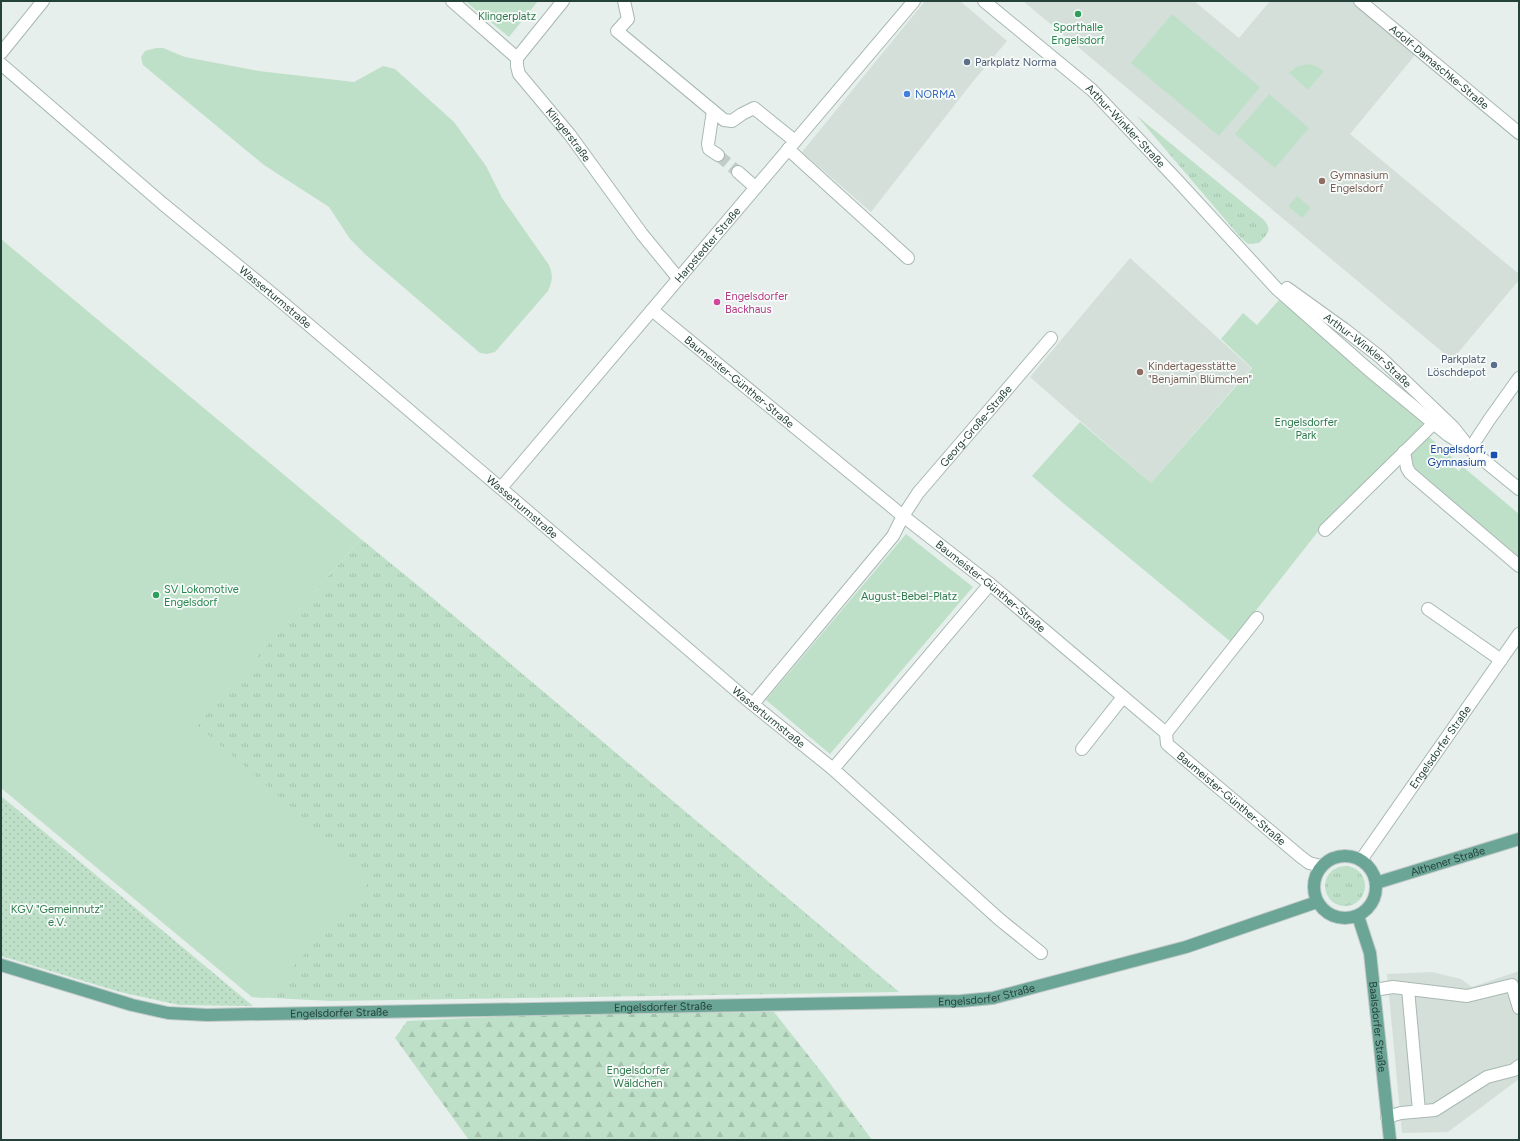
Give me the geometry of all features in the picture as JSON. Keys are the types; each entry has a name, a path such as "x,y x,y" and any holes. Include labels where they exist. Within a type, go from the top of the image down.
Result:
{"main road":[{"name":"Althener Straße","path":"1376,883 1519,839"},
{"path":"1352,856 1361,860 1374,874 1376,893 1373,902 1358,916 1349,919 1330,915 1322,910 1317,902 1313,884 1321,866 1335,857 1352,856"},
{"name":"Engelsdorfer Straße","path":"1,965 132,1004 168,1013 207,1015 961,1002 993,998 1186,947 1317,902"},
{"name":"Baalsdorfer Straße","path":"1358,916 1370,953 1390,1140"}],"street":[{"path":"1,52 42,1"},
{"path":"452,1 517,58 563,1"},
{"path":"624,1 628,19 617,31 724,120 732,121 754,108 908,258"},
{"name":"Harpstedter Straße","path":"500,488 914,1"},
{"name":"Arthur-Winkler-Straße","path":"984,1 1092,90 1277,289 1369,370 1448,435 1470,449 1519,489"},
{"name":"Adolf-Damaschke-Straße","path":"1360,1 1519,133"},
{"name":"Klingerstraße","path":"517,58 519,74 570,135 642,234 678,278"},
{"name":"Wasserturmstraße","path":"1,64 163,204 276,297 753,704 833,769 999,919 1041,953"},
{"path":"713,111 708,144 709,149 718,155"},
{"path":"738,172 756,187"},
{"name":"Arthur-Winkler-Straße","path":"1254,264 1380,357 1453,427 1470,449"},
{"name":"Baumeister-Günther-Straße","path":"652,310 903,516 990,584 1166,733 1167,744 1301,858 1309,863 1321,866"},
{"name":"Georg-Große-Straße","path":"903,516 918,493 1051,338"},
{"path":"1470,449 1519,378"},
{"path":"1325,530 1434,423"},
{"path":"1404,452 1407,468 1410,473 1519,566"},
{"path":"753,704 893,536 903,516"},
{"path":"833,769 990,584"},
{"path":"1428,609 1501,660"},
{"path":"1166,733 1257,618"},
{"name":"Engelsdorfer Straße","path":"1361,860 1519,634"},
{"path":"1082,749 1123,697"},
{"path":"1374,990 1393,987 1467,996 1512,985 1519,1008"},
{"path":"1408,989 1419,1111"},
{"path":"1387,1117 1401,1113 1435,1110 1487,1077 1514,1070 1519,1066"}],"shaded area":[{"path":"925,1 960,1 1007,41 971,84 871,212 802,152"},
{"name":"Gymnasium Engelsdorf","path":"1023,1 1194,1 1239,38 1270,1 1352,1 1416,54 1350,134 1519,274 1519,280 1452,360"},
{"name":"Kindertagesstätte \"Benjamin Blümchen\"","path":"1130,258 1251,368 1151,483 1030,377"},
{"path":"1519,971 1519,1079 1448,1132 1402,1133 1387,974 1432,972 1461,979 1472,987"}],"green space":[{"name":"Klingerplatz","path":"465,1 538,1 509,37"},
{"path":"1172,14 1260,87 1219,136 1131,63"},
{"path":"163,48 185,57 259,71 354,82 383,66 395,69 454,122 486,166 502,198 549,265 552,278 548,291 495,352 487,354 480,353 366,255 350,239 329,207 264,165 143,65 141,57 145,51"},
{"path":"1308,64 1316,66 1324,71 1308,90 1289,73 1298,66"},
{"path":"1269,94 1309,128 1275,168 1235,134"},
{"path":"1136,115 1264,220 1268,227 1268,232 1259,243 1248,244 1241,238"},
{"path":"1297,196 1311,208 1302,218 1288,206"},
{"name":"SV Lokomotive Engelsdorf","path":"1,239 361,539 197,725 373,878 265,998 252,997 1,788"},
{"name":"Engelsdorfer Park","path":"1279,300 1424,423 1320,529 1231,642 1032,476 1080,422 1151,483 1252,368 1221,339 1243,313 1257,325"},
{"path":"1428,436 1454,459 1450,464 1459,471 1462,466 1519,514 1519,560 1415,471 1411,463 1411,454"},
{"name":"August-Bebel-Platz","path":"906,534 973,587 830,754 766,700"},
{"path":"361,539 899,992 331,1001 252,997 82,854"},
{"name":"KGV \"Gemeinnutz\" e.V.","path":"1,796 253,1006 179,1005 120,992 1,956"},
{"path":"1349,866 1356,869 1362,875 1365,886 1364,894 1356,903 1349,906 1341,906 1334,903 1326,894 1325,882 1328,875 1337,867"},
{"name":"Engelsdorfer Wäldchen","path":"774,1012 823,1074 872,1140 469,1140 395,1038 407,1021 550,1014"}],"tunnel":[{"path":"718,155 738,172"}],"place":[{"name":"Sporthalle Engelsdorf","path":"1078,14"},
{"name":"Parkplatz Norma","path":"967,62"},
{"name":"NORMA","path":"907,94"},
{"name":"Gymnasium Engelsdorf","path":"1322,181"},
{"name":"Engelsdorfer Backhaus","path":"717,302"},
{"name":"Parkplatz Löschdepot","path":"1494,365"},
{"name":"Kindertagesstätte \"Benjamin Blümchen\"","path":"1140,372"},
{"name":"Engelsdorf, Gymnasium","path":"1494,455"},
{"name":"SV Lokomotive Engelsdorf","path":"156,595"}]}
